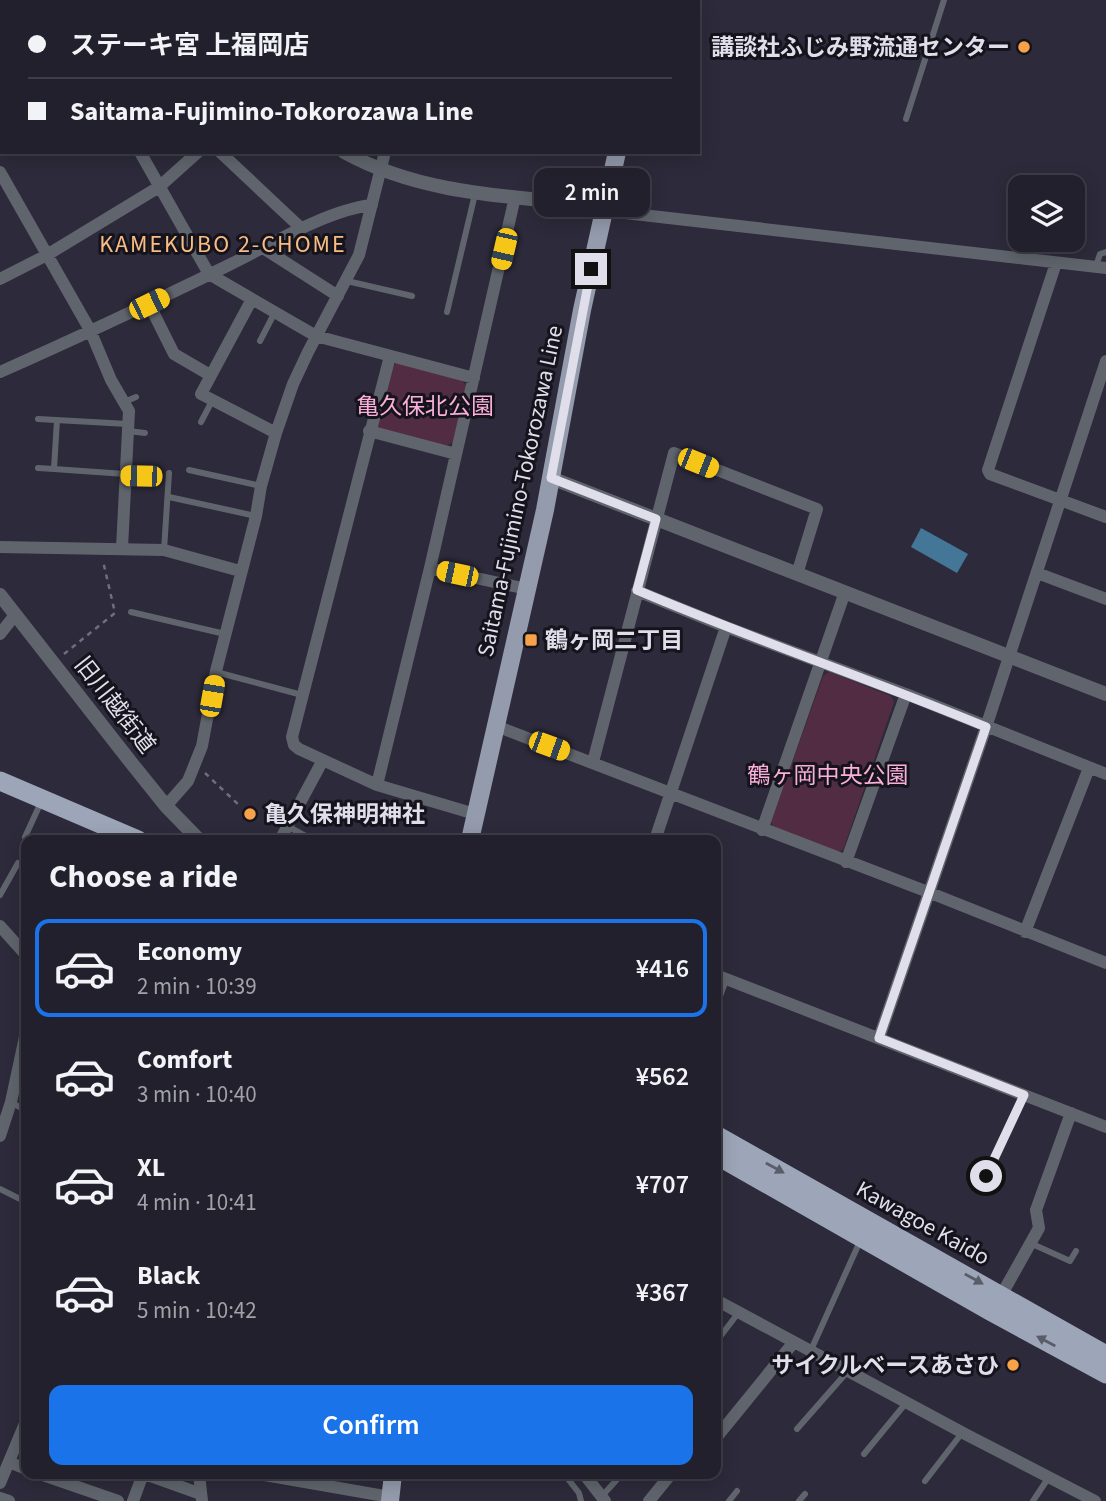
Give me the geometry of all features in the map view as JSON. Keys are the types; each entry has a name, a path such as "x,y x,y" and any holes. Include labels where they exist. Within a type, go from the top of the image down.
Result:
{"highway":[{"path":"0,781 126,835"},
{"name":"Kawagoe Kaido","path":"721,1138 1106,1355"},
{"name":"Kawagoe Kaido","path":"721,1158 1106,1374"}],"main road":[{"name":"Saitama-Fujimino-Tokorozawa Line","path":"471,835 551,478 582,310 617,154"},
{"path":"390,1499 392,1479"}],"street":[{"path":"141,154 209,274 316,335 474,379"},
{"path":"0,279 47,255 159,187 196,154"},
{"path":"222,154 302,229"},
{"path":"348,154 407,180 445,188 585,204 625,213 1101,268"},
{"path":"166,806 188,781 202,746 216,671 276,433 293,384 359,255 385,154"},
{"path":"0,173 90,330 111,380 130,400 122,548"},
{"path":"377,785 515,197"},
{"path":"0,372 149,304 302,229 354,207 372,205"},
{"path":"263,248 338,296"},
{"path":"1056,263 988,470 990,474 1106,517"},
{"path":"252,299 201,394 276,433"},
{"path":"149,304 174,354 210,375"},
{"path":"390,356 292,737 294,745 377,785 475,814"},
{"path":"879,1038 986,727 1106,361"},
{"path":"369,431 456,453"},
{"path":"593,762 674,453 817,509 797,574"},
{"path":"551,478 1106,694"},
{"path":"0,547 164,550 240,571"},
{"path":"430,568 527,589"},
{"path":"1037,573 1106,599"},
{"path":"637,590 1106,774"},
{"path":"762,830 845,592"},
{"name":"旧川越街道","path":"0,596 166,806 194,835"},
{"path":"0,634 15,615"},
{"path":"657,835 726,627"},
{"path":"846,862 906,694"},
{"path":"496,726 1106,963"},
{"path":"282,835 323,760"},
{"path":"1025,932 1089,768"},
{"path":"0,926 21,949"},
{"path":"721,977 1106,1127"},
{"path":"0,1136 21,1055"},
{"path":"1002,1294 1039,1228 1036,1210 1071,1113"},
{"path":"721,1303 962,1433 1095,1501"},
{"path":"721,1432 794,1342"},
{"path":"0,1483 21,1434"},
{"path":"9,1462 21,1467"},
{"path":"54,1479 118,1501"},
{"path":"133,1501 142,1479"},
{"path":"157,1479 202,1497"},
{"path":"199,1479 202,1497"},
{"path":"285,1479 390,1499"},
{"path":"588,1479 604,1499"},
{"path":"649,1501 667,1479"},
{"path":"0,1498 9,1501"}],"lane":[{"path":"906,119 944,0"},
{"path":"447,312 475,192"},
{"path":"1101,268 1100,254 1106,252"},
{"path":"346,281 412,296"},
{"path":"260,341 275,312"},
{"path":"201,422 212,401"},
{"path":"38,419 128,427 145,433"},
{"path":"54,469 57,420"},
{"path":"38,468 141,476"},
{"path":"189,470 261,486"},
{"path":"164,550 169,473"},
{"path":"169,497 256,516"},
{"path":"131,612 226,634"},
{"path":"216,671 302,695"},
{"path":"27,835 43,799"},
{"path":"287,826 304,835"},
{"path":"0,895 18,863"},
{"path":"986,1176 1024,1095"},
{"path":"11,1102 21,1108"},
{"path":"0,1189 21,1200"},
{"path":"810,1351 862,1237"},
{"path":"1030,1243 1070,1261 1076,1251"},
{"path":"721,1335 739,1312"},
{"path":"797,1429 848,1371"},
{"path":"864,1454 906,1403"},
{"path":"925,1481 962,1433"},
{"path":"1033,1501 1049,1477"},
{"path":"568,1479 582,1501"},
{"path":"604,1499 618,1479"},
{"path":"729,1501 737,1492"},
{"path":"799,1501 805,1494"}],"path":[{"path":"53,663 115,613 100,548"},
{"path":"195,763 241,807"}],"green space":[{"name":"亀久保北公園","path":"398,363 462,380 466,386 453,442 446,446 380,430 376,424 390,366"},
{"name":"鶴ヶ岡中央公園","path":"829,672 891,696 894,702 843,850 836,852 774,827 771,822 823,676"}],"water":[{"path":"921,528 968,554 957,573 911,547"}],"place":[{"name":"講談社ふじみ野流通センター","path":"1024,47"},
{"name":"鶴ヶ岡二丁目","path":"531,640"},
{"name":"亀久保神明神社","path":"250,814"},
{"name":"サイクルベースあさひ","path":"1013,1365"}],"district":[{"name":"KAMEKUBO 2-CHOME","path":"223,244"}],"route":[{"path":"591,269 551,478 656,519 637,590 986,727 879,1038 1024,1095 986,1176"}]}
